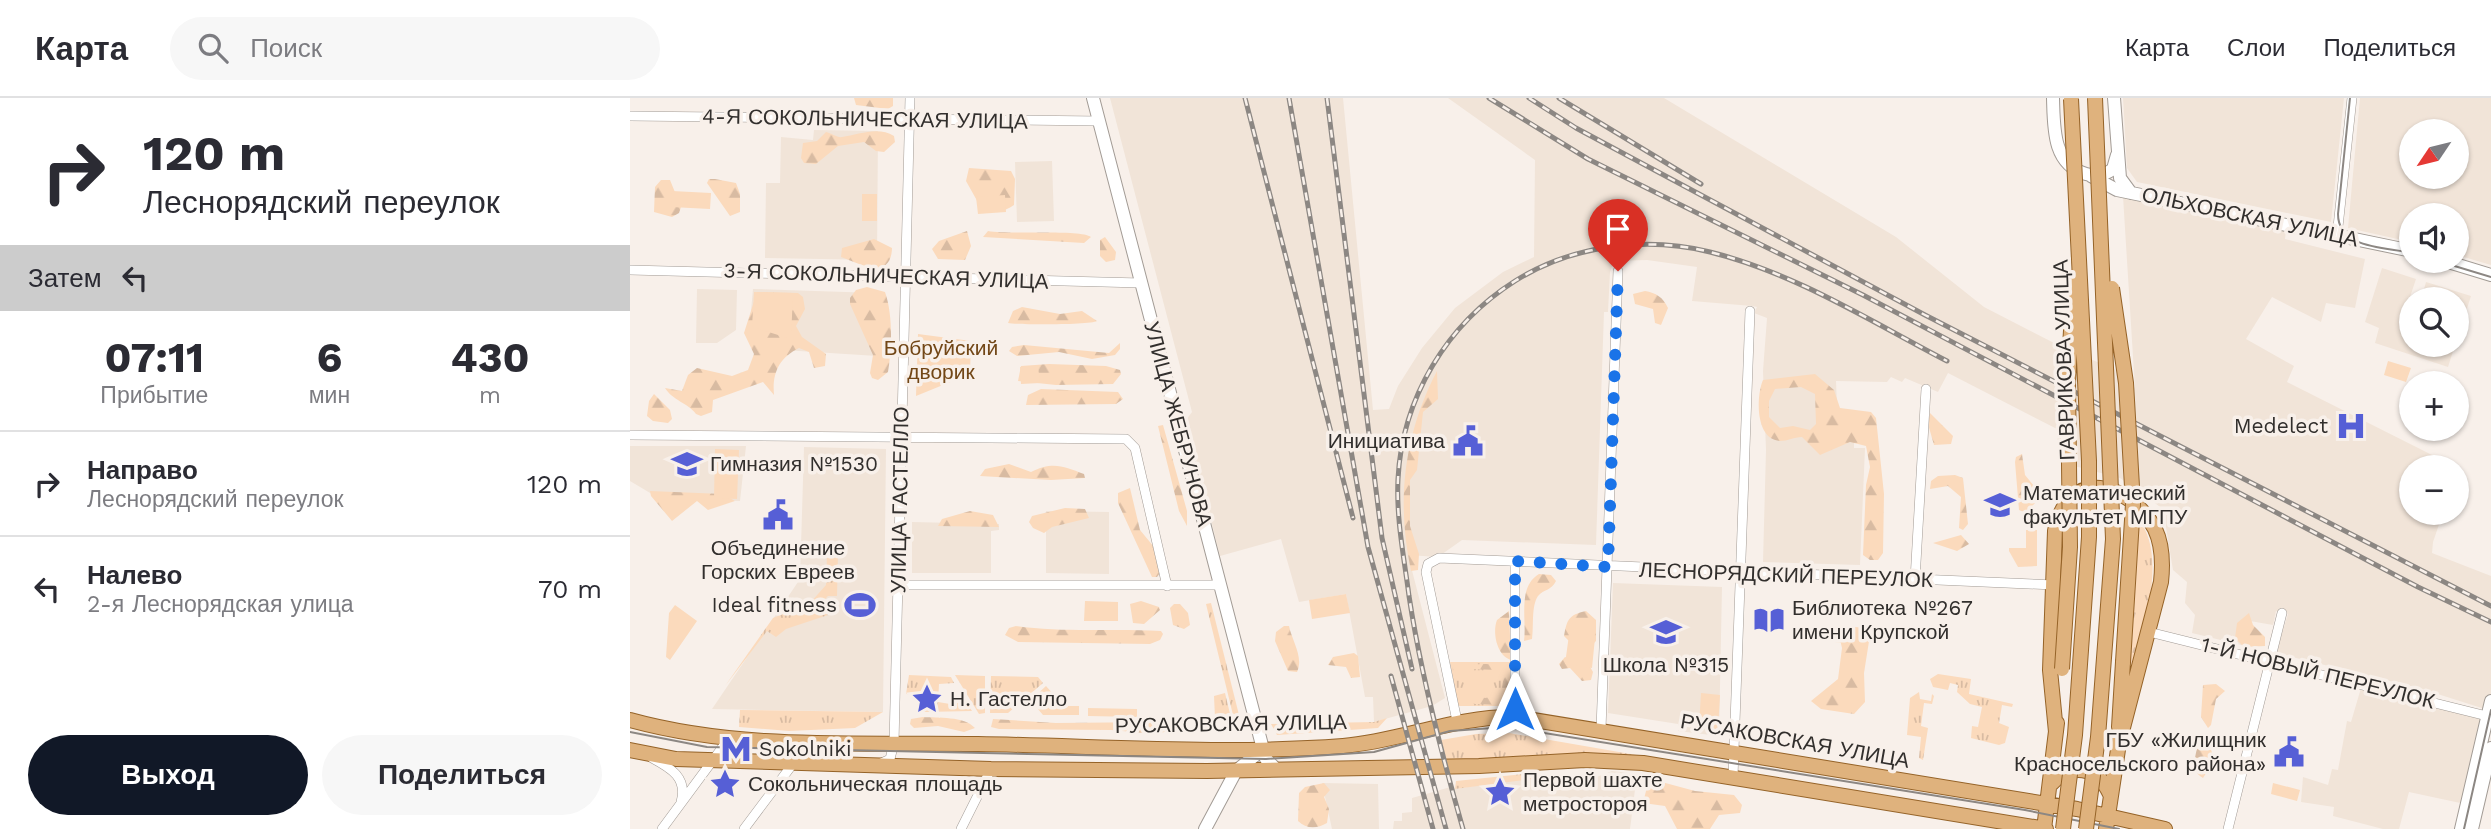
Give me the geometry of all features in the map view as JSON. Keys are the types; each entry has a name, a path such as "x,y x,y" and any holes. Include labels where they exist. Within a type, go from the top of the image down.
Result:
{"main road":[{"name":"ГАВРИКОВА УЛИЦА","path":"2086,829 2098,737 2112,561 2095,98"},
{"name":"ГАВРИКОВА УЛИЦА","path":"2063,829 2075,735 2089,537 2079,212 2071,99"},
{"path":"2101,207 2126,383 2133,504 2119,745 2100,761 2084,762 2069,756 2056,736 2050,670 2055,531 2064,505 2082,489 2096,487 2118,492 2133,501 2146,515 2161,546 2161,582 2119,745 2107,822"},
{"path":"2044,829 2056,736 2070,547 2068,382 2079,212"},
{"name":"РУСАКОВСКАЯ УЛИЦА","path":"630,720 688,733 787,741 1263,749 1373,742 1457,721 1515,717 2077,809 2107,822 2165,829"},
{"name":"РУСАКОВСКАЯ УЛИЦА","path":"635,751 713,760 991,769 1236,771 1479,766 1605,760 1733,777 2044,829"},
{"path":"2050,785 2067,770 2083,769 2100,777 2110,794"}],"street":[{"name":"УЛИЦА ГАСТЕЛЛО","path":"894,743 910,98"},
{"name":"УЛИЦА ЖЕБРУНОВА","path":"1093,98 1263,749 1266,759 1277,770"},
{"name":"ОЛЬХОВСКАЯ УЛИЦА","path":"2053,98 2054,134 2059,150 2070,167 2117,190 2399,248"},
{"path":"2115,98 2120,178 2131,193"},
{"path":"2337,236 2352,98"},
{"name":"4-Я СОКОЛЬНИЧЕСКАЯ УЛИЦА","path":"630,116 1099,121"},
{"path":"2091,176 2113,169 2117,155"},
{"path":"2469,268 2491,275"},
{"name":"3-Я СОКОЛЬНИЧЕСКАЯ УЛИЦА","path":"630,270 1142,284"},
{"path":"1601,729 1618,271"},
{"path":"1733,777 1750,311"},
{"path":"1915,580 1926,389"},
{"path":"630,435 1126,439 1135,448 1167,586"},
{"name":"ЛЕСНОРЯДСКИЙ ПЕРЕУЛОК","path":"1457,721 1426,572 1428,564 1439,558 2054,585"},
{"path":"1515,561 1515,717"},
{"path":"898,585 1220,585"},
{"path":"2228,829 2283,613"},
{"name":"1-Й НОВЫЙ ПЕРЕУЛОК","path":"2149,632 2488,709"},
{"path":"2461,829 2488,709"},
{"path":"662,829 730,737"},
{"path":"744,829 793,763 796,750 787,741"},
{"path":"876,766 890,759 894,743"},
{"path":"1224,748 1234,755 1236,771"},
{"path":"2472,829 2491,748"},
{"path":"1205,829 1236,771 1263,749"},
{"path":"635,751 677,773 683,790 681,804"},
{"path":"961,829 991,769"}],"shaded area":[{"path":"1110,98 1343,98 1373,410 1389,409 1398,386 1422,348 1455,308 1503,272 1534,257 1535,160 1448,98 1664,98 1896,237 1984,307 2060,346 2130,376 2135,389 2123,196 2286,231 2285,239 2365,259 2355,308 2326,303 2321,322 2272,297 2246,339 2294,366 2287,382 2399,438 2399,441 2432,455 2399,455 2399,525 2439,525 2432,553 2491,576 2491,711 2422,689 2276,653 2288,614 2276,611 2273,625 2250,621 2245,646 2192,633 2195,615 2185,603 2187,582 2173,570 2163,509 2120,478 2059,462 2057,429 1948,373 1938,392 1905,378 1902,382 1891,377 1887,382 1836,381 1838,431 1854,431 1854,448 1865,448 1860,565 1763,562 1766,450 1763,371 1767,318 1754,313 1757,307 1692,301 1697,267 1647,260 1614,261 1610,272 1608,312 1604,312 1596,545 1462,540 1438,557 1408,555 1445,698 1432,706 1374,722 1373,697 1365,697 1346,594 1299,602 1281,539 1220,556 1186,420 1192,412"},
{"path":"2123,98 2344,98 2331,222 2137,182 2127,168"},
{"path":"2360,98 2491,98 2491,265 2469,259 2469,203 2399,203 2399,239 2348,228"},
{"path":"814,130 878,131 877,260 765,258 766,183 780,183 781,137 813,140"},
{"path":"1052,161 1054,221 1017,222 1015,162"},
{"path":"2382,268 2416,279 2413,287 2399,287 2399,351 2375,343 2379,328 2365,322"},
{"path":"2426,282 2442,287 2425,287"},
{"path":"697,289 737,290 736,330 717,343 696,343"},
{"path":"753,289 876,293 877,356 767,349 749,333"},
{"path":"2418,357 2451,357 2448,367"},
{"name":"Гимназия №1530","path":"630,446 746,446 740,501 692,500 682,512 630,481"},
{"path":"804,447 886,449 883,712 712,709 800,579"},
{"path":"1046,511 1109,512 1109,574 1046,573"},
{"path":"912,522 999,524 999,530 991,531 991,573 912,573"},
{"name":"Школа №315","path":"1613,583 1722,587 1719,736 1678,731 1678,724 1608,713"},
{"path":"2361,688 2484,719 2465,804 2409,792 2399,829 2383,829 2333,816 2334,807 2301,802 2303,777 2328,785 2332,769 2338,770 2347,721 2351,722"},
{"path":"1612,771 1637,774 1630,829 1393,829 1394,821 1402,821 1402,813 1412,812 1412,798 1454,786 1455,789 1531,777 1592,779"},
{"path":"1322,783 1378,784 1379,829 1332,829"}],"green space":[{"path":"854,98 893,98 893,106 888,109 856,105"},
{"path":"826,132 840,137 868,132 888,133 894,136 895,142 884,152 876,151 864,142 838,146 816,164 804,163 801,158 803,143 817,141"},
{"path":"969,168 1011,171 1015,179 1014,205 1001,210 980,206 966,181"},
{"path":"709,179 736,183 740,194 740,212 730,216 707,183"},
{"path":"661,180 670,180 681,207 679,213 672,217 654,212 655,187"},
{"path":"672,191 711,193 710,209 671,207"},
{"path":"862,194 877,194 877,221 862,221"},
{"path":"1005,195 1006,212 978,214 976,197"},
{"path":"967,231 971,246 965,260 938,259 932,249 939,241"},
{"path":"988,231 1073,233 1091,237 1084,243 983,237"},
{"path":"1105,237 1116,252 1115,260 1106,262 1100,256 1100,240"},
{"path":"874,239 892,248 886,264 873,268 841,257 842,248"},
{"path":"867,287 885,292 891,321 888,372 878,380 872,378 870,373 873,355 850,304 850,298 856,290"},
{"path":"1645,291 1659,296 1668,308 1661,325 1655,323 1653,309 1635,304 1633,294"},
{"path":"754,292 793,293 791,339 752,327"},
{"path":"757,292 798,293 803,297 805,309 796,326 802,337 826,354 825,366 814,368 809,352 799,348 786,356 778,367 774,380 774,395 763,382 713,400 712,412 701,416 696,414 665,388 682,391 688,375 697,368 732,376 748,370 754,354 744,333"},
{"path":"1022,307 1060,314 1082,311 1097,321 1069,324 1008,323 1013,311"},
{"name":"Бобруйский дворик","path":"918,334 971,341 970,374 916,396"},
{"path":"1120,343 1120,349 1115,355 1092,359 1059,352 1017,356 1009,351 1012,347 1024,345 1109,353"},
{"path":"2388,361 2411,368 2410,371 2399,371 2399,380 2384,375"},
{"path":"1021,366 1106,366 1120,370 1121,374 1113,384 1056,385 1018,381"},
{"path":"1038,366 1040,383 1021,384 1020,367"},
{"path":"1437,371 1438,399 1423,412 1417,470 1410,480 1410,526 1419,554 1418,570 1411,571 1404,519 1406,468 1417,419"},
{"path":"1815,374 1834,390 1840,408 1871,412 1876,418 1884,494 1883,553 1878,560 1870,560 1863,555 1866,485 1870,467 1866,446 1850,442 1820,455 1802,437 1780,441 1772,439 1766,433 1760,416 1759,396 1763,380","holes":["1801,387 1815,394 1816,424 1810,430 1793,426 1780,428 1769,417 1769,401 1775,389"]},
{"path":"1041,389 1118,392 1123,399 1116,404 1026,405 1028,395"},
{"path":"654,394 670,410 672,419 668,423 653,421 647,416 649,401"},
{"path":"1930,413 1953,436 1951,444 1934,445 1928,424"},
{"path":"1163,425 1187,511 1187,526 1179,511 1158,426"},
{"path":"715,449 739,450 737,499 714,498"},
{"path":"2022,454 2025,475 2038,491 2035,503 2026,513 2019,510 2015,462 2016,457"},
{"path":"1009,464 1031,472 1045,467 1064,467 1084,474 1085,478 1051,480 980,476 985,469"},
{"path":"1955,475 1963,478 1968,524 1963,530 1959,528 1961,497 1948,486 1930,489 1931,481 1938,476"},
{"path":"1130,488 1140,530 1154,547 1160,573 1157,577 1152,577 1118,503 1118,493"},
{"path":"650,491 723,494 735,501 708,510 697,501 672,521 651,496"},
{"path":"1065,508 1085,509 1089,518 1052,527 1044,533 1033,528 1029,522 1032,516"},
{"path":"970,511 993,515 999,527 938,526 942,519"},
{"path":"2136,517 2147,534 2152,556 2152,581 2142,634 2123,704"},
{"path":"2026,530 2037,530 2037,566 2018,567 2009,548 2026,548"},
{"path":"1961,535 1969,544 1957,551 1933,543"},
{"path":"827,553 838,554 837,596 828,596 823,601 828,615 786,629 776,637 767,631 725,686 773,618 810,603 826,585"},
{"path":"1539,574 1551,575 1556,581 1538,596 1532,639 1524,641 1525,595 1532,580"},
{"path":"1346,594 1350,613 1312,619 1309,600"},
{"path":"1085,601 1118,602 1118,621 1084,621"},
{"path":"1141,601 1159,607 1160,610 1144,624 1133,623 1130,604"},
{"path":"1211,603 1239,715 1234,719 1206,604"},
{"path":"1174,604 1180,604 1188,613 1190,625 1184,629 1173,625 1170,608"},
{"path":"675,605 697,621 670,660 666,657 669,613"},
{"path":"1509,611 1511,660 1499,649 1495,631 1497,620"},
{"path":"1586,611 1596,620 1596,641 1593,644 1570,642 1564,636 1568,622 1575,614"},
{"path":"2249,613 2253,625 2265,637 2265,646 2244,647 2235,638 2237,623"},
{"path":"1016,626 1161,631 1163,634 1160,640 1150,644 1018,642 1005,635 1009,628"},
{"path":"1289,626 1297,649 1297,672 1288,671 1275,641 1276,632"},
{"path":"1844,626 1866,628 1870,635 1864,673 1865,702 1854,714 1821,709 1811,701 1838,679 1842,648 1838,631"},
{"path":"1836,629 1862,630 1861,644 1835,642"},
{"path":"1569,635 1595,638 1592,668 1565,664"},
{"path":"1354,653 1358,656 1360,677 1351,678 1346,667 1328,665 1333,657"},
{"path":"1565,657 1589,665 1593,672 1591,680 1582,681 1570,668 1562,669 1559,664"},
{"path":"1450,662 1511,662 1509,706 1458,706"},
{"path":"1452,665 1510,666 1511,696 1504,705 1475,704 1462,699 1463,694 1469,692 1485,698 1501,695 1504,675 1500,670 1468,669 1454,676"},
{"path":"1938,674 1971,679 1969,694 2013,704 2012,707 2002,705 1999,723 2009,727 2005,743 1999,745 1971,738 1972,726 1978,727 1982,707 1970,704 1957,692 1958,685 1950,683 1948,690 1933,687 1930,679"},
{"path":"909,675 951,677 954,683 939,684 938,702 956,705 959,691 972,711 924,712 930,696 906,694"},
{"path":"955,675 985,676 985,713 979,714"},
{"path":"991,676 1038,677 1043,683 1008,713 990,713"},
{"path":"2216,684 2225,691 2216,699 2208,728 2201,717 2203,685"},
{"path":"1046,686 1064,706 1079,706 1079,715 1043,715 1037,708 1022,708"},
{"path":"1919,692 1920,699 1931,701 1932,694 1934,696 1932,704 1924,703 1921,726 1928,728 1923,760 1919,758 1921,737 1907,735 1910,698"},
{"path":"1225,693 1231,718 1215,718 1214,696"},
{"path":"1701,693 1720,695 1718,729 1699,727"},
{"path":"1088,708 1137,709 1137,717 1088,716"},
{"path":"740,710 883,712 855,728 789,731 739,727"},
{"path":"923,717 964,721 975,728 964,732 938,726 914,728 910,724 911,719"},
{"path":"1387,718 1378,728 1277,735 1271,724 1374,722"},
{"path":"993,719 1056,723 1160,722 1166,723 1169,731 1155,734 1111,730 999,729 991,727"},
{"path":"1509,733 1642,756 1605,754 1447,762 1441,740 1476,734"},
{"path":"2202,742 2211,749 2214,761 2203,778 2196,771 2194,762 2198,743"},
{"path":"1546,774 1547,777 1455,789 1456,781"},
{"path":"1658,781 1695,791 1734,795 1742,805 1740,813 1719,815 1710,829 1677,829 1665,806 1643,803 1647,787"},
{"path":"1324,783 1330,790 1324,797 1329,809 1327,823 1316,827 1304,826 1298,821 1299,793 1305,787"},
{"path":"2273,783 2300,790 2297,801 2271,794"}],"tram line":[{"path":"2350,98 2338,214 2340,225 2346,234 2355,240 2399,251"},
{"path":"2469,270 2491,277"},
{"path":"2464,829 2491,710"},
{"path":"630,732 707,747 1266,759 1374,752 1450,731 1507,727 2025,810 2119,829"}],"railway":[{"path":"1245,98 1353,518"},
{"path":"1289,98 1368,547 1446,829"},
{"path":"1327,98 1382,538 1412,669"},
{"path":"1489,98 1588,159 1863,295 2418,587 2491,622"},
{"path":"1529,98 1576,128 1925,315 2491,606"},
{"path":"1559,98 1701,184"},
{"path":"1463,829 1419,655 1399,523 1398,479 1401,449 1419,392 1449,341 1469,319 1515,281 1561,259 1610,247 1686,247 1741,261 1802,285 1947,361"},
{"path":"1391,676 1433,829"}],"place":[{"name":"Medelect","path":"2351,426"},
{"name":"Инициатива","path":"1468,441"},
{"name":"Гимназия №1530","path":"687,464"},
{"name":"Математический факультет МГПУ","path":"2000,505"},
{"name":"Объединение Горских Евреев","path":"778,515"},
{"name":"Ideal fitness","path":"860,605"},
{"name":"Библиотека №267 имени Крупской","path":"1769,620"},
{"name":"Школа №315","path":"1666,632"},
{"name":"Н. Гастелло","path":"927,699"},
{"name":"Sokolniki","path":"736,749"},
{"name":"ГБУ «Жилищник Красносельского района»","path":"2289,752"},
{"name":"Сокольническая площадь","path":"725,784"},
{"name":"Первой шахте метростороя","path":"1500,792"}],"route":[{"path":"1515,709 1515,561 1608,567 1618,271"}]}
